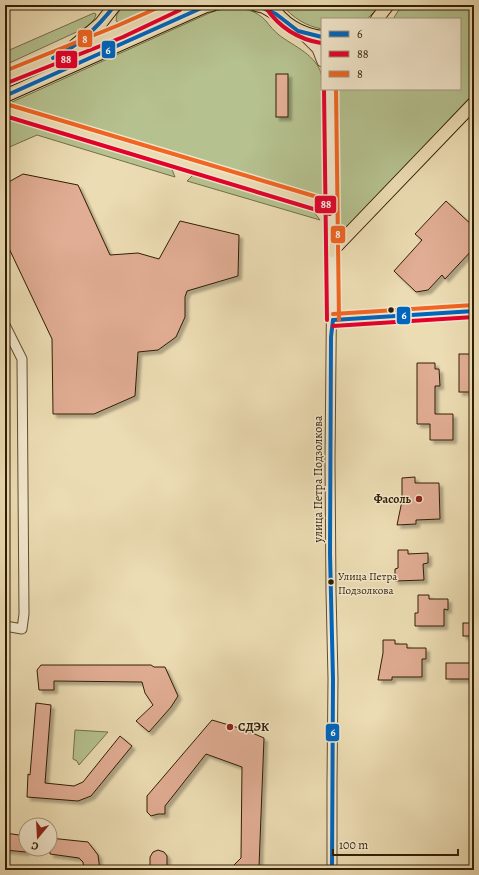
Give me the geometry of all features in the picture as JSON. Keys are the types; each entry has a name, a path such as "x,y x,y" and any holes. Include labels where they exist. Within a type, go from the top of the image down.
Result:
{"main road":[{"path":"65,53 101,23 115,5"},
{"path":"5,77 121,31 178,5"},
{"path":"5,96 206,6 212,5"},
{"path":"256,5 274,10 286,23 298,30 313,36 321,37"},
{"path":"378,18 388,5"},
{"path":"332,251 474,102"},
{"path":"5,110 332,208"}],"street":[{"path":"298,30 317,49 321,59"},
{"name":"улица Петра Подзолкова","path":"330,90 332,208 330,447 333,679 332,870"},
{"path":"5,326 22,359 24,614 22,629 5,626"}],"green space":[{"path":"124,5 160,5 123,22 118,22 116,21 117,14"},
{"path":"282,5 381,5 368,18 321,18 321,29 300,21"},
{"path":"402,5 474,5 474,93 337,238 334,90 461,90 461,18 394,18"},
{"path":"240,8 258,14 279,35 310,57 320,69 321,90 324,90 324,199 12,105 12,102 214,11"},
{"path":"94,13 96,14 93,21 83,29 5,65 5,52"},
{"path":"5,117 171,167 175,177 37,135 5,149"},
{"path":"193,175 311,208 320,220 187,181"},
{"path":"75,730 108,732 79,765 77,761 73,759"}],"building":[{"path":"276,74 288,74 288,117 276,117"},
{"path":"23,174 78,185 110,255 138,253 159,259 180,221 239,235 238,276 187,291 185,297 185,317 176,337 158,350 138,352 135,396 94,414 53,414 52,339 5,240 5,184"},
{"path":"446,201 474,227 474,248 445,279 442,275 428,290 416,292 394,271 422,240 415,234"},
{"path":"459,354 474,354 474,392 459,392"},
{"path":"417,363 435,363 435,369 439,369 440,386 435,386 435,414 453,414 453,440 430,440 430,424 417,424"},
{"path":"415,477 415,483 439,483 440,519 416,520 416,524 397,525 402,501 402,478"},
{"path":"398,550 408,550 408,554 428,553 428,563 423,564 424,580 395,581 395,569 398,568"},
{"path":"418,595 429,595 429,599 448,599 448,610 444,609 444,626 415,626 415,613 418,613"},
{"path":"463,623 471,623 471,636 463,636"},
{"path":"383,640 395,640 395,644 407,644 407,648 426,648 426,659 422,659 422,677 392,677 392,680 378,680 383,653"},
{"path":"446,663 474,663 474,679 446,679"},
{"path":"41,665 151,665 154,667 165,667 178,696 171,707 149,732 136,721 153,705 145,693 142,682 54,681 54,690 39,690 37,670"},
{"path":"36,703 51,705 45,783 74,786 83,782 120,736 132,746 91,796 78,801 27,797"},
{"path":"212,720 249,731 264,738 259,867 257,870 229,870 241,858 242,767 206,754 165,806 165,814 151,816 147,812 147,796"},
{"path":"5,833 18,835 18,851 5,850"},
{"path":"58,839 88,842 98,855 100,870 84,870 83,862 79,858 58,855"},
{"path":"158,850 164,852 167,856 167,870 150,870 150,857 153,852"}],"transit line":[{"name":"6","path":"53,58 80,42 102,21 115,5"},
{"name":"8","path":"5,71 119,25 164,5"},
{"name":"6","path":"5,96 206,6 212,5"},
{"name":"6","path":"256,5 276,14 298,31 321,37"},
{"name":"88","path":"266,8 271,15 290,32 304,39 321,43"},
{"name":"88","path":"7,83 123,37 180,10"},
{"name":"88","path":"324,90 327,320"},
{"name":"8","path":"336,90 339,320"},
{"name":"8","path":"6,104 334,202"},
{"name":"88","path":"5,116 330,214"},
{"name":"8","path":"333,314 474,305"},
{"name":"6","path":"333,320 474,311"},
{"name":"88","path":"333,326 474,317"},
{"name":"6","path":"332,870 333,679 330,554 331,337 333,320"}],"place":[{"name":"Фасоль","path":"419,499"},
{"name":"Улица Петра Подзолкова","path":"331,582"},
{"name":"СДЭК","path":"230,727"}]}
